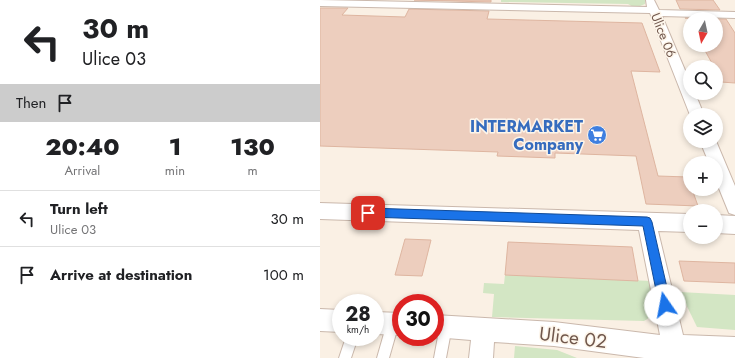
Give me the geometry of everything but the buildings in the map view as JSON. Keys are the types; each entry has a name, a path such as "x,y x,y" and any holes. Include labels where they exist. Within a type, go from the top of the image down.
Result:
{"street":[{"path":"320,3 378,2 653,8 735,15"},
{"name":"Ulice 06","path":"653,8 694,108"},
{"path":"711,148 735,207"},
{"path":"320,211 683,223"},
{"path":"647,222 674,347"},
{"path":"723,224 735,225"},
{"path":"320,320 332,321"},
{"name":"Ulice 02","path":"444,326 554,334 642,352 674,347 735,349"},
{"path":"481,358 484,328"}],"lane":[{"path":"384,358 390,323"},
{"path":"345,358 349,346"},
{"path":"440,346 440,358"}],"green space":[{"path":"501,0 645,0 645,4 635,8 628,4 501,2"},
{"path":"505,275 652,281 655,298 654,309 649,318 644,321 492,317 494,294 483,293 484,283 504,284"},
{"path":"680,292 735,295 735,330 697,327"},
{"path":"515,346 557,350 577,358 514,358"}],"place":[{"name":"INTERMARKET Company","path":"597,135"}],"route":[{"path":"368,213 647,222 665,305"}]}
